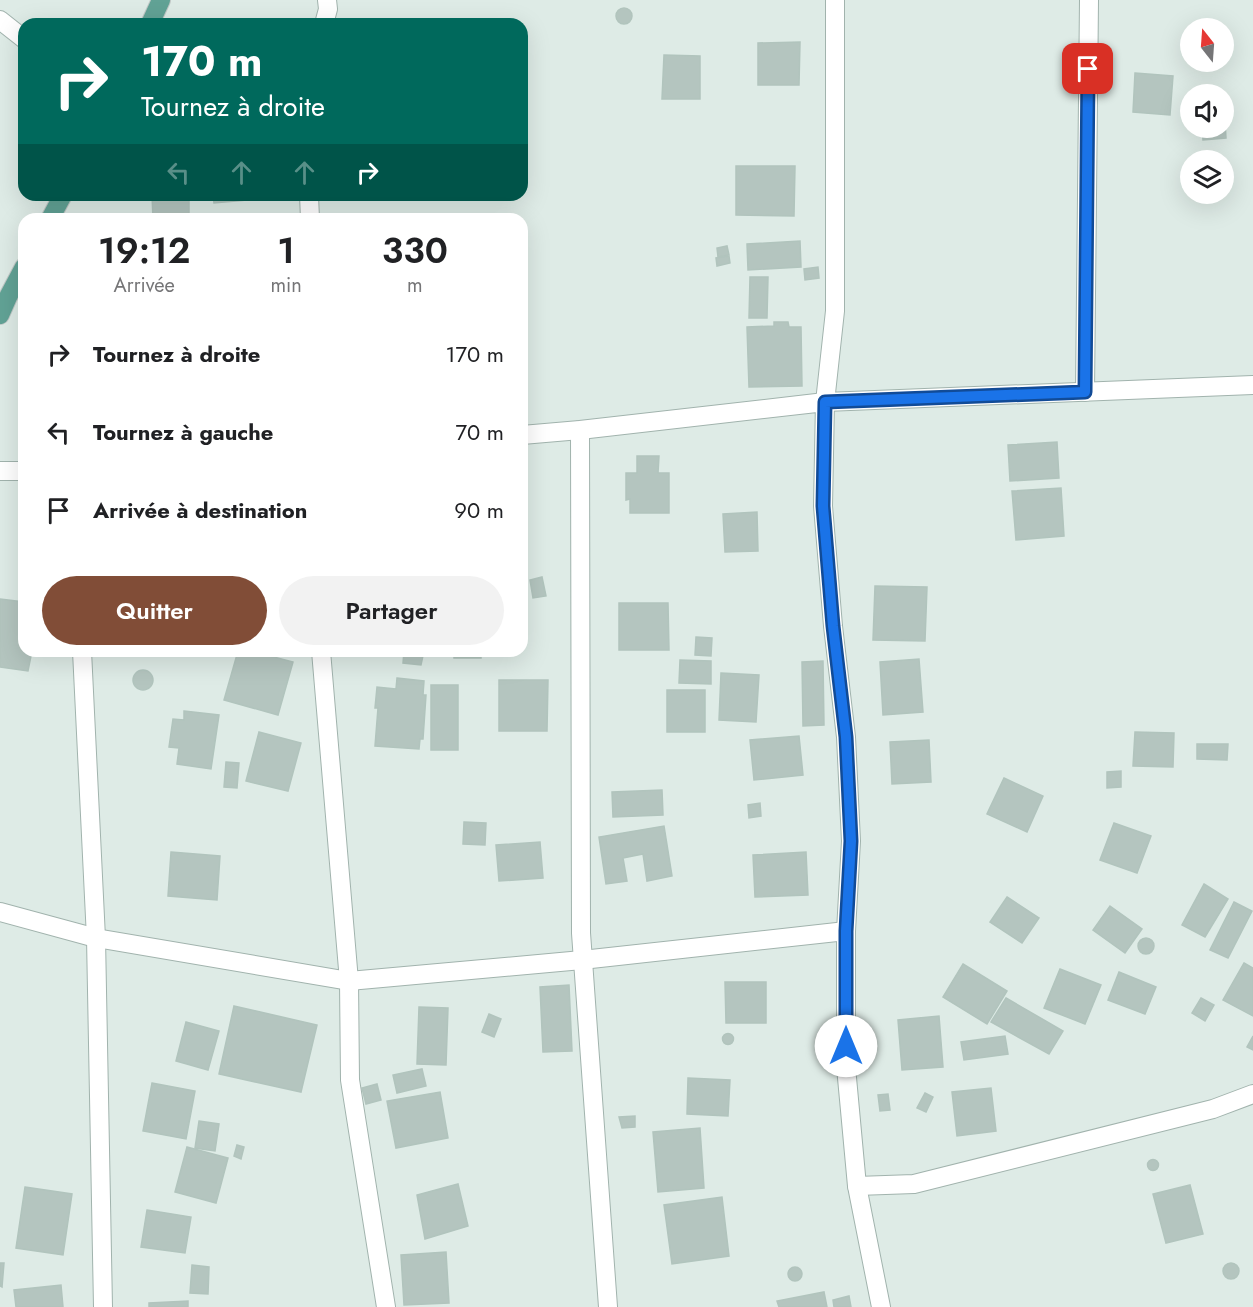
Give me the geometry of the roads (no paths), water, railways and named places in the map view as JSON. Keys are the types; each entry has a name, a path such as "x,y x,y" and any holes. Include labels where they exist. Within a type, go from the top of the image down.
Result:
{"main road":[{"path":"153,18 161,0"},
{"path":"0,315 4,294 18,275"}],"street":[{"path":"326,18 327,0"},
{"path":"835,0 836,311 825,402 823,506 833,626 846,737 851,841 846,931 846,1068 857,1186 880,1307"},
{"path":"1085,392 1089,0"},
{"path":"0,20 18,34"},
{"path":"528,434 825,402 1253,385"},
{"path":"580,430 580,933 608,1307"},
{"path":"0,471 18,471"},
{"path":"82,657 96,938 103,1307"},
{"path":"322,657 349,981 350,1080 386,1307"},
{"path":"0,912 96,938 349,981 582,960 846,931"},
{"path":"857,1186 914,1184 1213,1109 1253,1094"}]}
